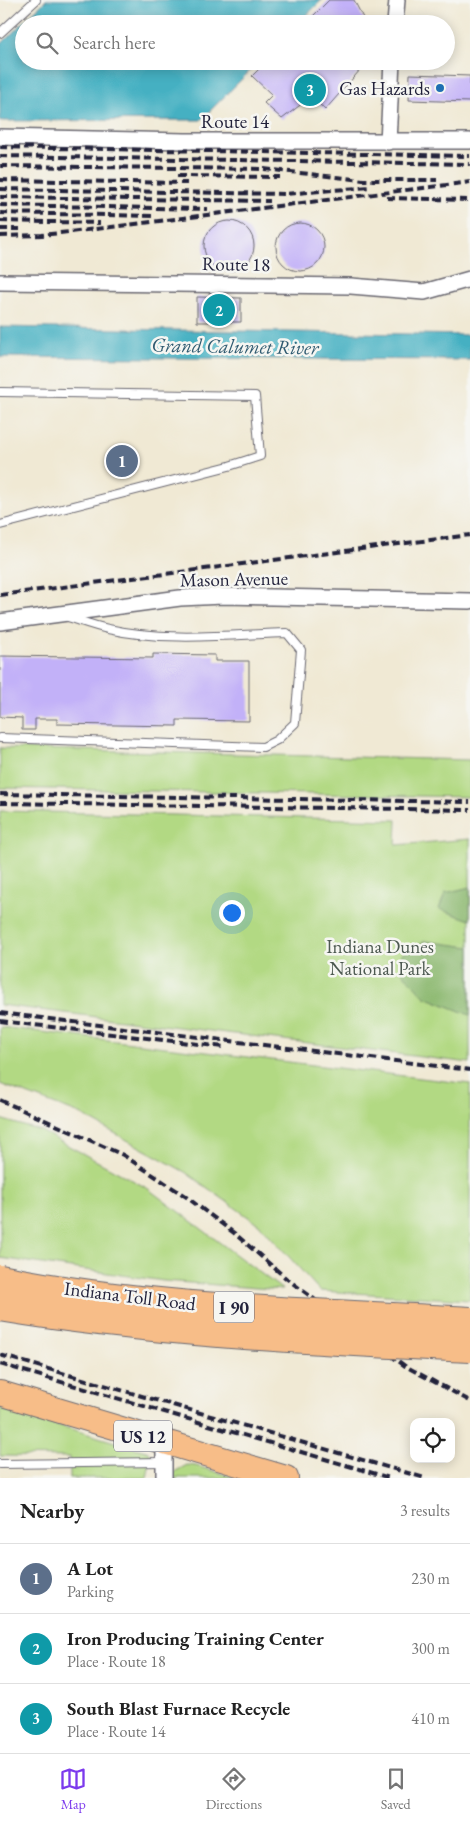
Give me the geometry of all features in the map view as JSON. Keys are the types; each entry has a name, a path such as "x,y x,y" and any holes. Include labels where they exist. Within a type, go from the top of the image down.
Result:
{"highway":[{"name":"Indiana Toll Road","path":"0,1279 111,1296 208,1305 470,1320"},
{"name":"Indiana Toll Road","path":"0,1307 117,1325 470,1348"}],"main road":[{"name":"US 12","path":"0,1393 164,1452 286,1478"}],"street":[{"path":"396,15 397,0"},
{"path":"388,142 392,70"},
{"name":"Route 14","path":"0,137 185,141 470,141"},
{"name":"Route 18","path":"0,282 351,286 424,292 470,279"},
{"name":"Mason Avenue","path":"0,622 180,598 223,596 470,601"},
{"path":"164,1452 164,1478"}],"lane":[{"path":"20,15 36,0"},
{"path":"0,33 15,19"},
{"path":"0,392 255,396 260,456 229,466 0,525"},
{"path":"0,738 263,747 277,740 295,723 302,650 287,633 191,636 144,634 108,629 59,614"},
{"path":"0,1464 164,1452"}],"green space":[{"path":"0,748 470,760 470,797 0,788"},
{"name":"Indiana Dunes National Park","path":"0,811 397,820 396,845 470,839 470,1063 0,1005"},
{"path":"470,887 470,920 439,909 445,893"},
{"path":"425,941 470,947 470,1015 425,997 402,972 402,954"},
{"path":"0,1027 470,1084 470,1300 320,1291 261,1226 185,1172 80,1114 0,1084"},
{"path":"0,1119 41,1131 147,1188 283,1290 164,1281 0,1258"},
{"path":"0,1408 149,1452 154,1462 150,1462 147,1478 70,1478 70,1457 0,1456"},
{"path":"187,1465 237,1478 173,1478 174,1472"}],"water":[{"path":"46,0 322,0 307,15 31,15"},
{"path":"15,30 15,70 251,70 201,120 0,121 0,45"},
{"name":"Grand Calumet River","path":"0,327 470,335 470,360 0,357"}],"building":[{"path":"329,0 354,0 362,15 314,15"},
{"path":"258,70 360,70 325,110 312,96 282,119 264,103 272,95 252,76"},
{"name":"Gas Hazards","path":"410,74 470,76 470,102 409,100"},
{"path":"229,221 238,223 249,232 254,246 252,255 243,266 229,271 220,269 209,260 204,246 206,237 215,226"},
{"path":"295,223 305,223 314,227 320,233 323,238 323,256 314,267 305,271 295,271 286,267 280,261 276,252 276,242 280,233 286,227"},
{"path":"197,297 241,298 241,322 197,322"},
{"path":"153,654 215,655 215,661 249,661 249,721 177,720 177,726 57,724 57,719 35,719 35,730 22,730 22,718 0,717 0,656 153,658"}],"railway":[{"path":"0,147 470,156"},
{"path":"0,156 470,164"},
{"path":"0,166 264,169 363,180 437,180"},
{"path":"177,176 280,177"},
{"path":"0,180 187,183"},
{"path":"0,236 42,235 96,229 470,182"},
{"path":"0,189 284,194 370,187"},
{"path":"0,197 270,201"},
{"path":"387,198 470,200"},
{"path":"0,205 207,209"},
{"path":"0,213 155,216"},
{"path":"0,221 100,223"},
{"path":"0,229 22,229"},
{"path":"0,595 470,535"},
{"path":"0,794 470,802"},
{"path":"0,803 470,810"},
{"path":"0,1013 470,1070"},
{"path":"0,1021 224,1047"},
{"path":"0,1100 123,1155 185,1196 234,1233 287,1279 405,1366 470,1401"},
{"path":"0,1355 425,1478"},
{"path":"0,1364 390,1478"}],"place":[{"name":"Gas Hazards","path":"440,88"},
{"name":"South Blast Furnace Recycle","path":"310,90"},
{"name":"Iron Producing Training Center","path":"219,310"},
{"name":"A Lot","path":"122,461"}]}
